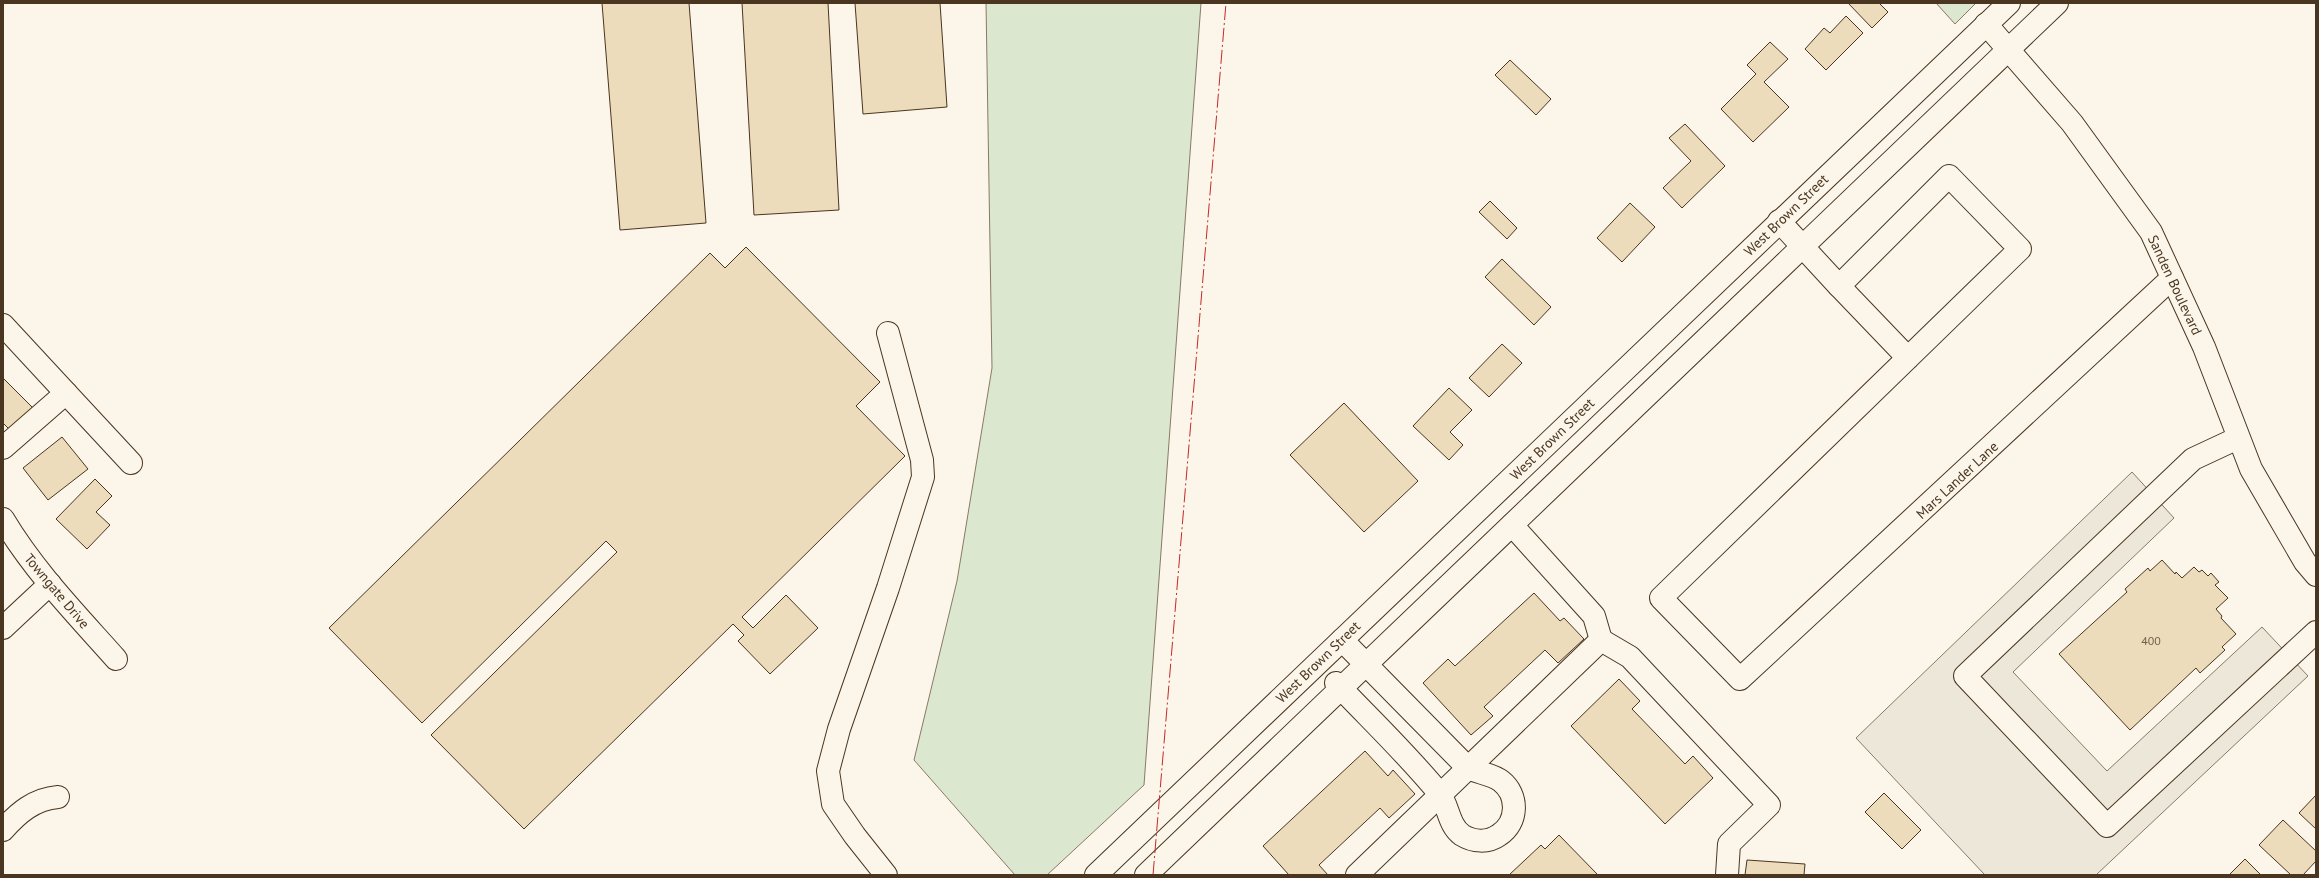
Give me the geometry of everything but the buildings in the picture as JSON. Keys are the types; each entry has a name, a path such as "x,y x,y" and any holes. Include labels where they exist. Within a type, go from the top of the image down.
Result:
{"main road":[{"name":"West Brown Street","path":"1096,875 1346,644 1405,596 1416,568 2009,3"},
{"path":"1146,875 1338,685 1366,664 2057,3"},
{"name":"Sanden Boulevard","path":"1986,24 2072,123 2151,232 2204,347 2251,469 2305,562 2316,575"},
{"path":"1779,221 1839,286 1908,358 2020,249 1949,176 1839,286"},
{"name":"Mars Lander Lane","path":"1908,358 1662,598 1740,679 1921,513 2172,278"},
{"path":"3,325 131,463"},
{"path":"886,875 855,836 833,804 828,771 923,477 922,460 888,333"},
{"path":"3,448 66,393"},
{"path":"1582,410 1604,436"},
{"path":"2238,438 2193,459 1965,676 2107,826 2316,632"},
{"name":"Towngate Drive","path":"3,520 18,544 50,584 116,659"},
{"path":"1512,525 1594,616 1601,640 1630,657 1769,805 1729,844 1727,875"},
{"path":"3,628 50,584"},
{"path":"1357,875 1601,640"},
{"path":"1346,644 1366,664 1468,768 1493,777 1502,782 1509,789 1515,809 1513,819 1508,828 1491,840 1470,839 1454,826 1441,795 1338,685 1329,672 1346,644"},
{"path":"3,830 30,806 44,798 58,797"}],"green space":[{"path":"986,3 1201,3 1144,785 1047,875 1015,875 914,760 957,581 992,368"},
{"path":"1936,3 1976,3 1955,24"}],"shaded area":[{"path":"2132,472 2174,518 2013,672 2107,771 2262,627 2308,676 2096,875 1985,875 1856,738"}],"power":[{"path":"1153,875 1226,3"}]}
